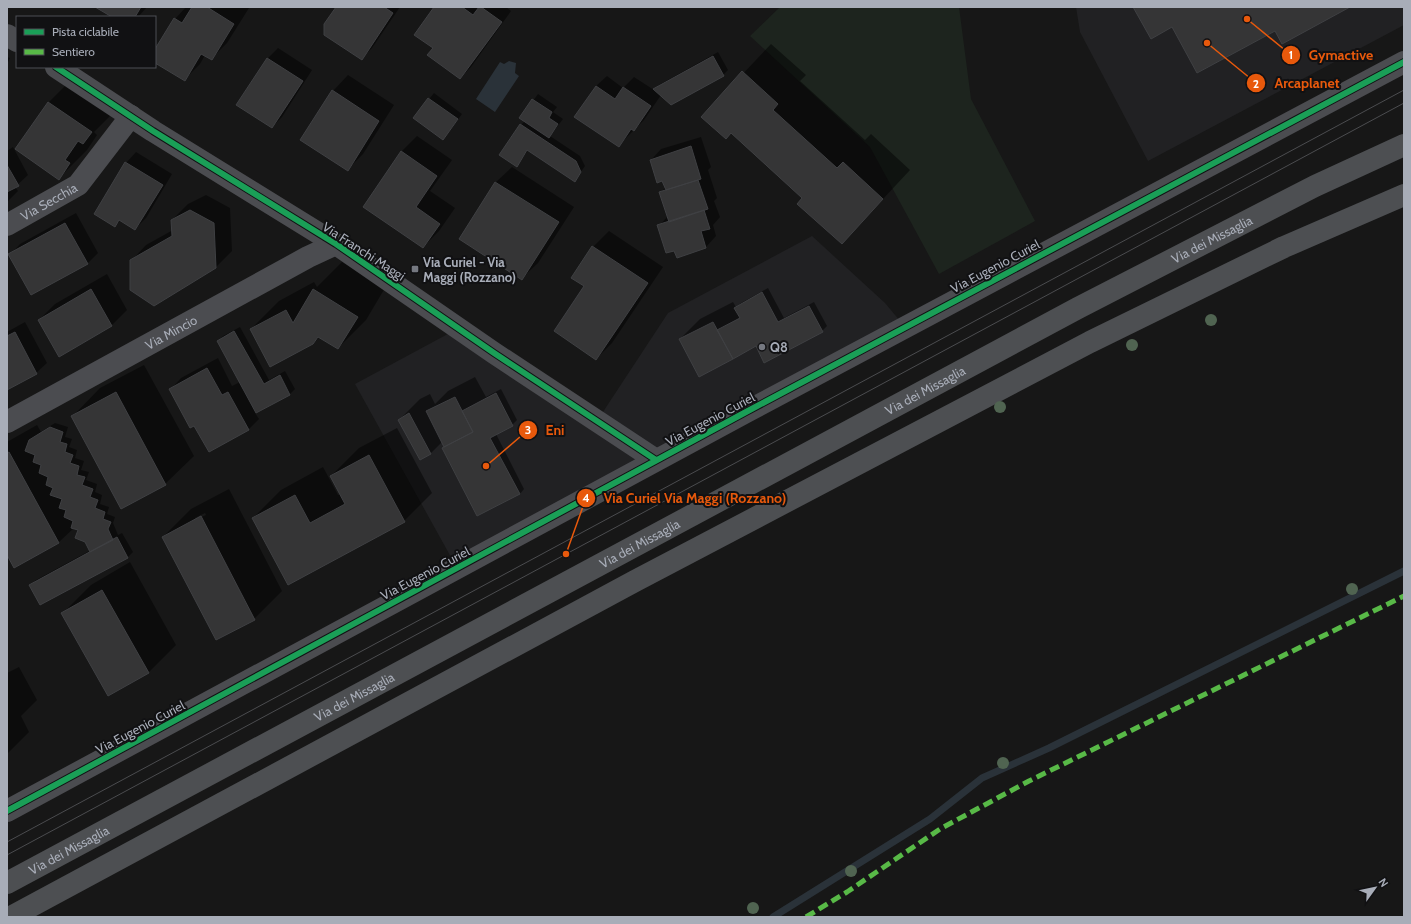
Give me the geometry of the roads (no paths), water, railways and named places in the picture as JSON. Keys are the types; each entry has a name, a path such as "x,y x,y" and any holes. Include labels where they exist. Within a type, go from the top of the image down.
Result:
{"main road":[{"name":"Via dei Missaglia","path":"7,883 1078,308 1315,186 1404,145"},
{"path":"11,917 635,581 1083,345 1284,247 1404,195"}],"street":[{"path":"7,35 16,41"},
{"name":"Via Eugenio Curiel","path":"7,811 656,460 1404,62"},
{"name":"Via Franchi Maggi","path":"58,68 131,116 336,244 494,353 656,460"},
{"name":"Via Secchia","path":"7,225 78,185 131,116"},
{"name":"Via Mincio","path":"7,422 308,257 336,244"}],"waterway":[{"path":"773,917 930,819 982,778 1049,748 1404,571"}],"tram line":[{"path":"7,842 1404,90"},
{"path":"7,855 1404,103"}],"place":[{"name":"Gymactive","path":"1247,19"},
{"name":"Arcaplanet","path":"1207,43"},
{"name":"Via Curiel - Via Maggi (Rozzano)","path":"415,269"},
{"name":"Q8","path":"762,347"},
{"name":"Eni","path":"486,466"},
{"name":"Via Curiel Via Maggi (Rozzano)","path":"566,554"}]}
